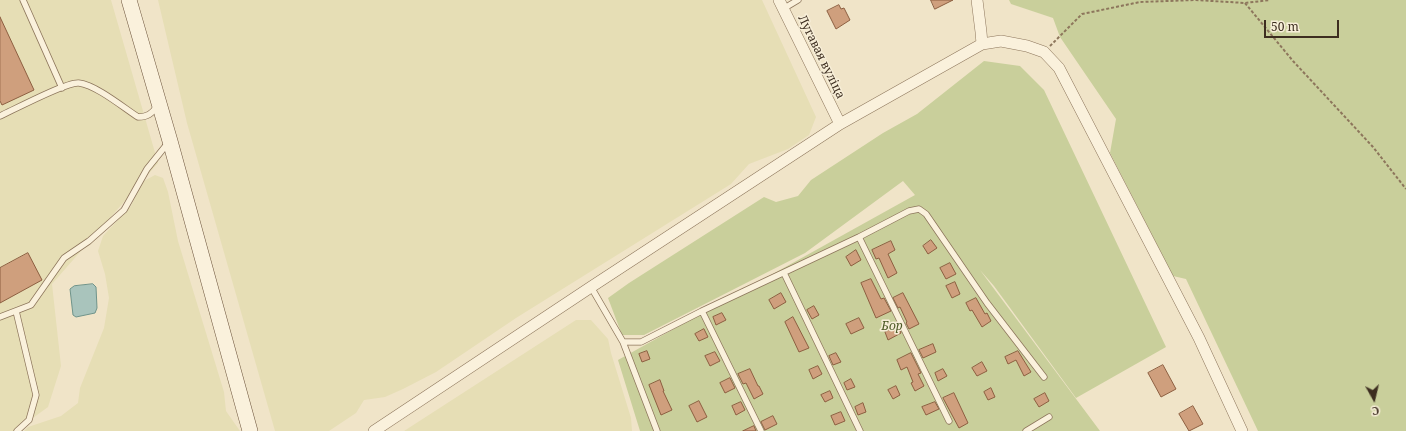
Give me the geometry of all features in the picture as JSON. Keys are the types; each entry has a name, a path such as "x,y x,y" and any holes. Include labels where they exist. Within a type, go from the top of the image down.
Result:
{"street":[{"path":"129,0 170,141 250,431"},
{"path":"977,0 982,32 982,44"},
{"name":"Лугавая вуліца","path":"781,4 840,124"},
{"path":"374,431 840,124 982,44 1001,42 1027,46 1044,52 1059,68 1200,338 1242,431"}],"lane":[{"path":"23,0 62,88"},
{"path":"781,4 798,0"},
{"path":"0,116 62,88 79,83 99,91 138,117 145,117 153,112 159,102"},
{"path":"0,317 31,305 64,258 89,241 124,210 146,169 170,141"},
{"path":"623,342 641,342 702,311 859,237 909,210 919,209 926,214 987,304 1044,377"},
{"path":"859,237 949,421"},
{"path":"784,273 860,431"},
{"path":"591,287 623,342 656,431"},
{"path":"16,311 36,395 29,420 17,431"},
{"path":"702,311 761,431"},
{"path":"1026,431 1049,417"}],"path":[{"path":"1044,52 1082,14 1140,2 1196,0 1245,3 1270,0"},
{"path":"1245,3 1293,61 1373,148 1406,188"}],"shaded area":[{"path":"0,0 111,0 158,163 52,284 61,366 48,407 15,431 0,431"},
{"path":"158,0 762,0 816,117 809,135 788,149 749,164 731,184 516,318 436,372 385,397 364,400 356,413 329,431 275,431 187,123"},
{"path":"155,175 163,178 168,192 178,241 224,392 226,411 240,431 24,431 28,427 61,416 78,403 80,388 104,328 109,298 105,274 98,251 103,236 131,206 142,182"},
{"path":"576,320 591,320 608,339 631,418 632,431 404,431"}],"green space":[{"path":"1009,0 1406,0 1406,431 1258,431 1186,279 1173,276 1110,153 1116,119 1060,37 1053,18 1011,4"},
{"name":"Бор","path":"984,61 1020,66 1044,90 1166,347 1076,398 994,286 980,270 1100,431 640,431 618,360 915,195 903,181 805,253 644,335 622,335 608,298 764,197 776,202 798,196 811,180 883,133 917,114"}],"water":[{"path":"93,284 96,287 97,308 95,313 76,317 73,315 70,289 74,286"}],"building":[{"path":"931,0 953,0 935,9"},
{"path":"839,5 841,9 844,8 850,20 836,29 827,11"},
{"path":"0,17 34,90 2,105 0,101"},
{"path":"931,240 937,248 928,254 923,246"},
{"path":"891,241 895,250 888,254 897,273 888,278 879,258 876,259 872,250"},
{"path":"856,250 861,260 851,266 846,257"},
{"path":"28,253 42,280 0,303 0,268"},
{"path":"950,263 956,274 946,279 940,268"},
{"path":"871,279 881,299 884,298 891,311 876,318 861,283"},
{"path":"955,282 960,294 952,298 946,286"},
{"path":"781,293 786,302 774,309 769,300"},
{"path":"903,293 919,324 909,329 900,307 898,308 893,298"},
{"path":"976,298 985,314 987,313 991,321 982,327 966,303"},
{"path":"814,306 819,315 812,319 807,310"},
{"path":"722,313 726,320 716,325 713,317"},
{"path":"793,317 809,348 799,352 785,322"},
{"path":"859,318 864,328 851,334 846,324"},
{"path":"898,326 901,333 888,340 885,332"},
{"path":"704,329 708,337 699,341 695,334"},
{"path":"933,344 936,352 923,358 919,350"},
{"path":"647,351 650,359 642,362 639,354"},
{"path":"1018,351 1031,372 1024,376 1016,360 1008,364 1005,357"},
{"path":"715,352 720,361 710,366 705,356"},
{"path":"836,353 841,362 833,365 829,356"},
{"path":"911,353 921,373 918,374 924,386 915,391 911,383 913,382 907,367 901,370 897,360"},
{"path":"982,362 987,371 977,376 972,368"},
{"path":"1163,365 1176,389 1161,397 1148,373"},
{"path":"818,366 822,374 813,379 809,370"},
{"path":"750,369 763,394 754,399 746,383 743,384 738,374"},
{"path":"943,369 947,376 938,381 935,373"},
{"path":"730,378 735,388 725,393 720,383"},
{"path":"851,379 855,387 847,390 844,383"},
{"path":"660,380 663,391 672,410 661,415 649,385"},
{"path":"896,386 900,395 893,399 888,390"},
{"path":"991,388 995,397 988,400 984,392"},
{"path":"830,391 833,398 825,402 821,395"},
{"path":"954,393 968,423 959,428 943,398"},
{"path":"1045,393 1049,401 1039,407 1034,399"},
{"path":"699,401 707,417 697,422 689,406"},
{"path":"741,402 745,410 736,415 732,406"},
{"path":"935,402 939,409 926,415 922,407"},
{"path":"863,403 866,412 858,415 855,407"},
{"path":"1193,406 1203,424 1189,431 1179,414"},
{"path":"841,412 845,421 835,425 831,416"},
{"path":"773,416 777,424 765,430 761,422"},
{"path":"754,426 756,431 743,431"}]}
